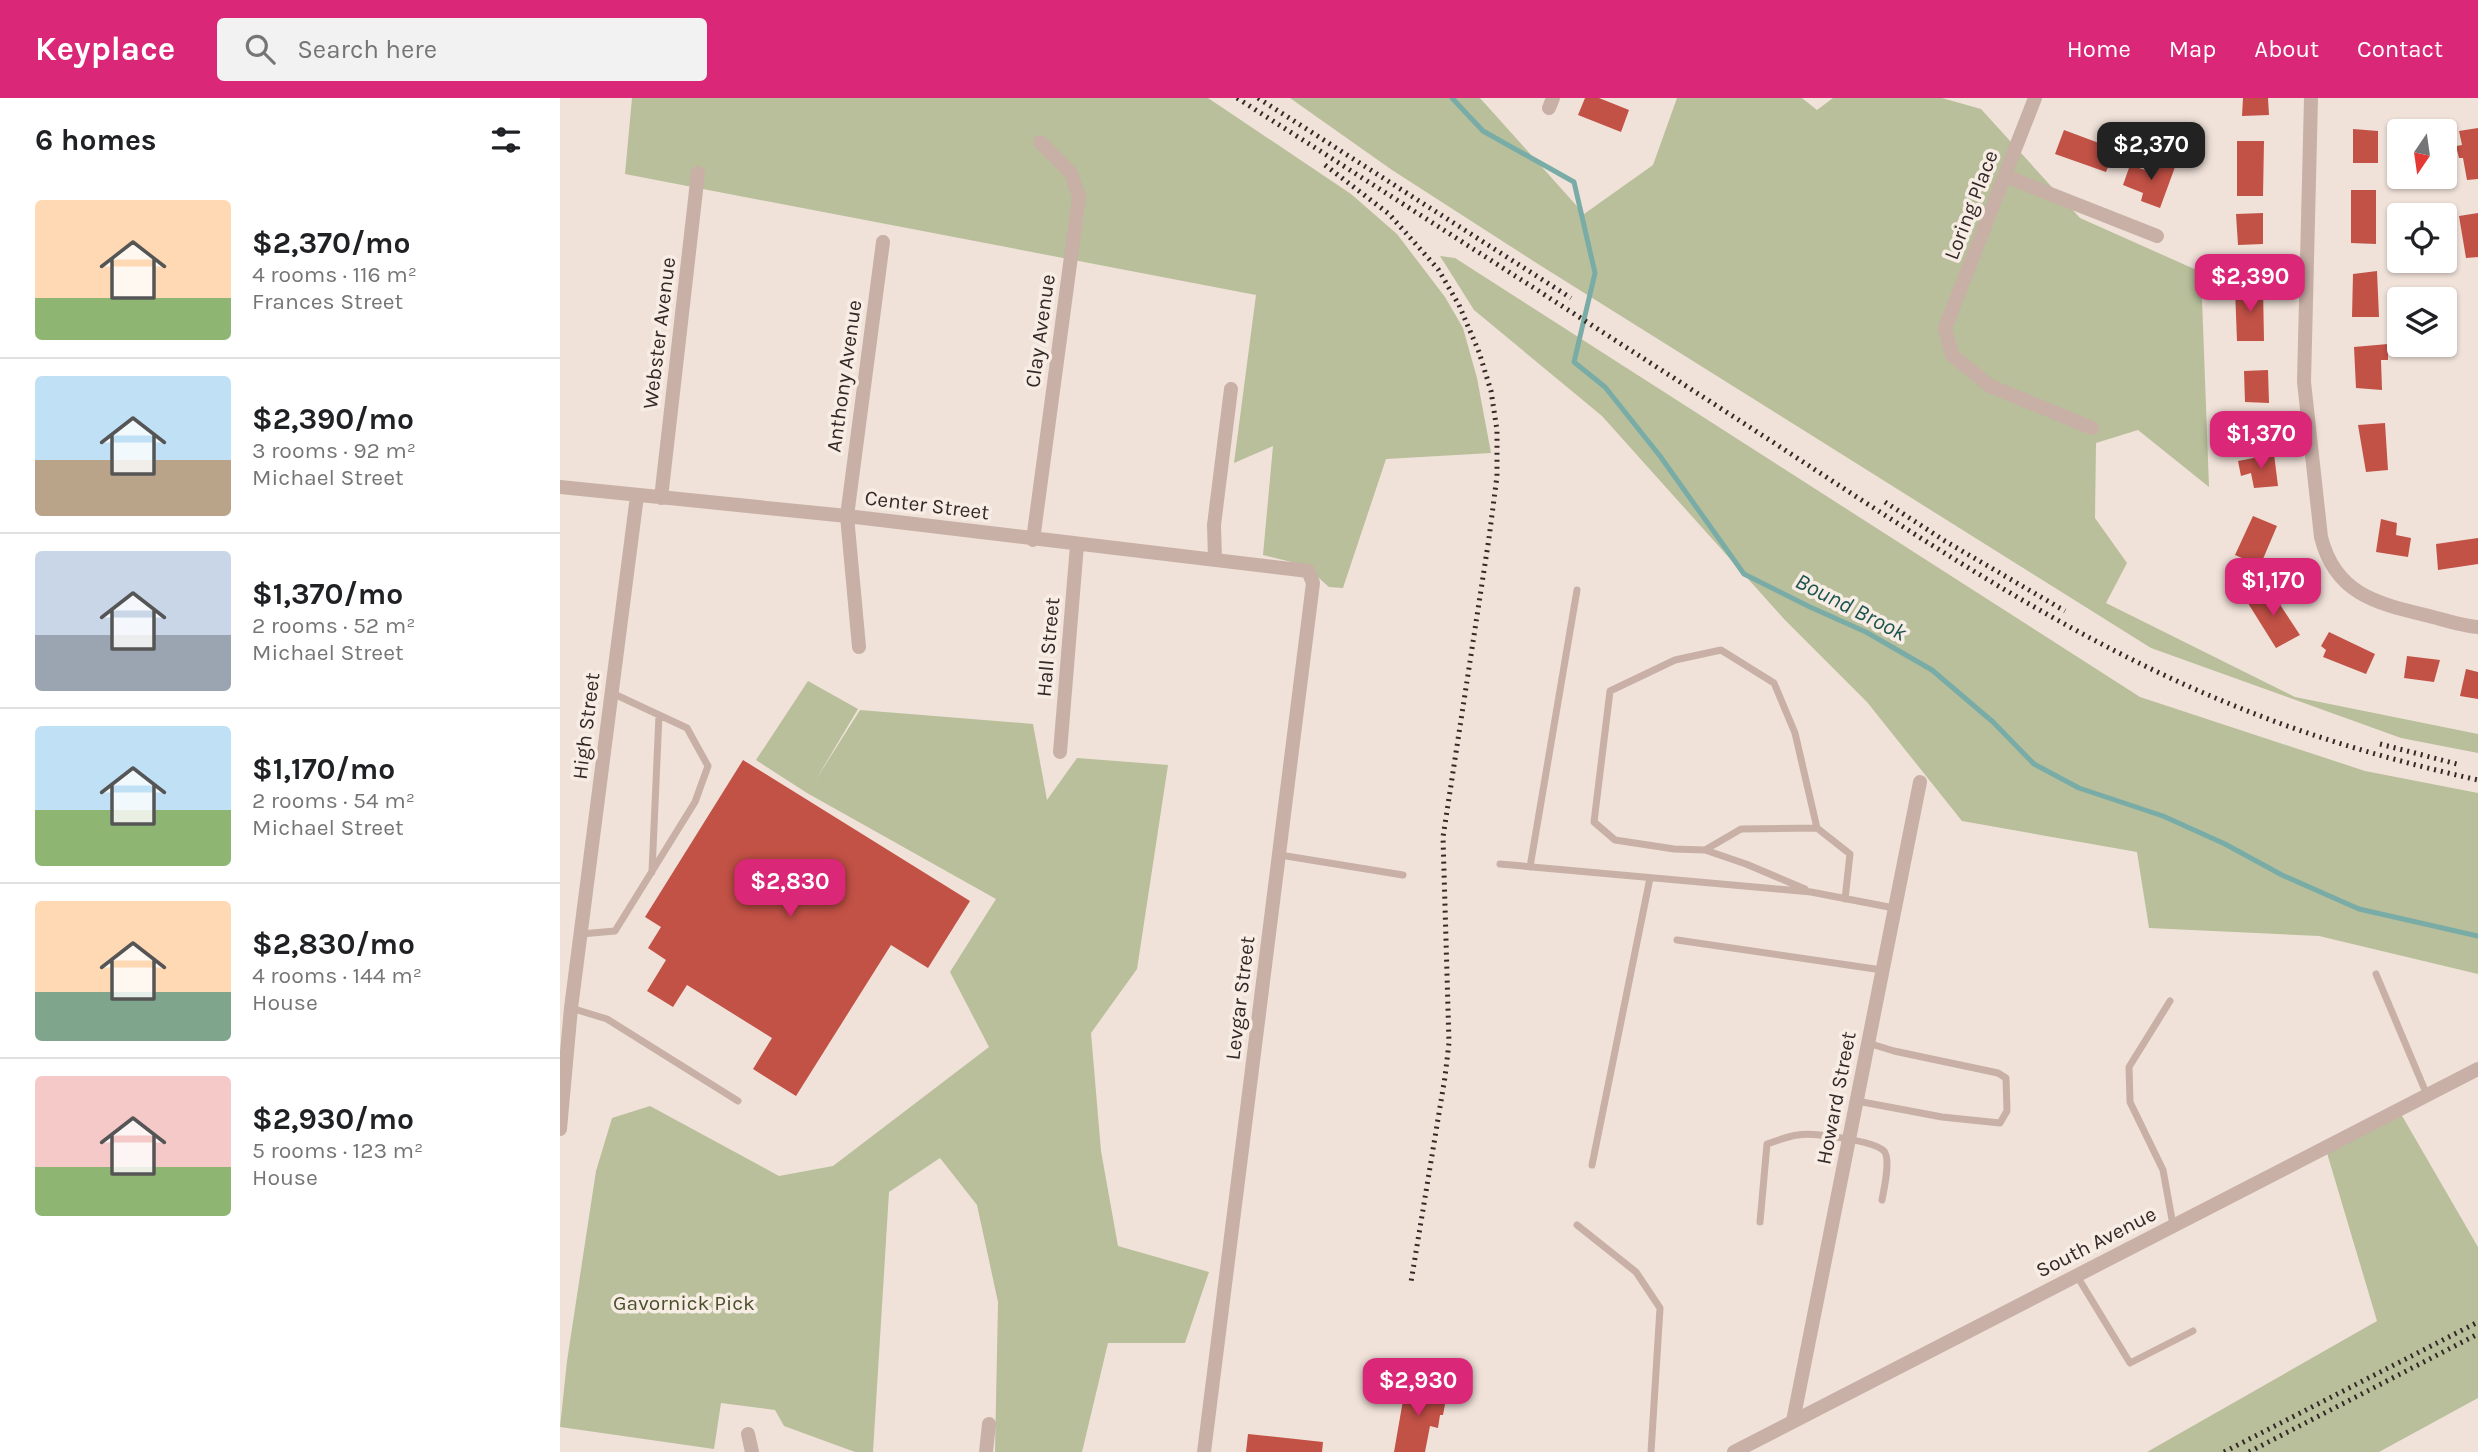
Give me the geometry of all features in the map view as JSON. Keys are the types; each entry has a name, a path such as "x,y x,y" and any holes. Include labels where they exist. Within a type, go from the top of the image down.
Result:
{"street":[{"name":"Loring Place","path":"2035,98 1945,327 1952,355 1990,386 2092,428"},
{"path":"2311,98 2304,382 2321,537 2326,557 2357,593 2388,606 2478,627"},
{"name":"Clay Avenue","path":"1033,540 1079,197 1071,173 1040,142"},
{"name":"Webster Avenue","path":"661,498 698,173"},
{"path":"2005,176 2157,236"},
{"name":"Anthony Avenue","path":"859,647 847,516 883,242"},
{"path":"1215,560 1214,525 1231,388"},
{"name":"Center Street","path":"560,487 847,516 1288,568"},
{"name":"High Street","path":"560,1129 564,1057 637,496"},
{"name":"Hall Street","path":"1060,752 1077,545"},
{"name":"Levgar Street","path":"1204,1452 1313,583 1308,571 1288,568"},
{"name":"Howard Street","path":"1793,1422 1920,782"},
{"name":"South Avenue","path":"1734,1452 2478,1069"},
{"path":"986,1452 989,1424"},
{"path":"748,1434 752,1452"}],"lane":[{"path":"1530,867 1577,590"},
{"path":"1811,892 1746,864 1704,850 1674,849 1615,840 1594,822 1610,691 1675,660 1721,650 1774,683 1795,733 1817,828 1850,854 1845,899"},
{"path":"581,934 615,931 695,802 708,766 687,728 612,693"},
{"path":"652,872 659,715"},
{"path":"1704,850 1741,829 1817,828"},
{"path":"1279,855 1403,875"},
{"path":"1500,863 1811,892 1895,908"},
{"path":"1592,1165 1650,878"},
{"path":"1677,940 1883,970"},
{"path":"2376,974 2427,1095"},
{"path":"2170,1002 2129,1067 2130,1102 2163,1170 2173,1226"},
{"path":"571,1008 607,1019 738,1101"},
{"path":"1857,1101 1942,1117 2000,1122 2007,1111 2006,1078 1998,1073 1868,1043"},
{"path":"1760,1222 1767,1144 1801,1134 1849,1140 1873,1145 1884,1151 1888,1160 1882,1200"},
{"path":"1577,1225 1636,1272 1660,1308 1651,1452"},
{"path":"2076,1276 2130,1363 2193,1331"}],"green space":[{"path":"632,98 1208,98 1351,194 1397,234 1445,297 1463,328 1477,378 1491,453 1386,459 1343,588 1329,587 1304,565 1263,555 1273,446 1234,463 1256,295 625,174"},
{"path":"1290,98 1480,98 1584,214 1653,165 1677,98 1802,98 1817,110 1833,98 1942,98 1981,109 2080,218 2201,272 2209,487 2138,430 2096,443 2095,518 2127,563 2106,603 2295,697 2478,734 2478,753 2401,738 2151,648 1538,264 1392,170"},
{"path":"1440,256 1455,258 2140,697 2365,771 2478,793 2478,974 2319,936 2149,928 2137,852 1962,821 1867,702 1784,619 1602,416 1474,310"},
{"name":"Gavornick Pick","path":"808,681 858,709 815,781 860,710 1033,724 1047,800 1077,758 1168,765 1137,969 1091,1033 1101,1151 1118,1246 1209,1272 1185,1343 1108,1343 1082,1452 995,1452 998,1302 977,1205 940,1158 889,1192 873,1452 855,1452 784,1426 775,1410 721,1403 714,1449 560,1427 567,1361 596,1171 612,1118 650,1106 779,1176 833,1166 989,1047 950,972 996,899 807,793 756,760"},
{"path":"2401,1114 2478,1247 2478,1398 2379,1452 2147,1452 2377,1321 2327,1153"}],"building":[{"path":"1585,98 1599,98 1629,110 1621,132 1578,115"},
{"path":"2243,98 2268,98 2269,115 2242,116"},
{"path":"2478,128 2478,179 2467,180 2463,158 2459,158 2457,150 2457,146 2462,145 2459,131"},
{"path":"2353,129 2378,131 2378,163 2353,163"},
{"path":"2064,130 2115,149 2106,172 2055,154"},
{"path":"2237,141 2264,141 2263,196 2237,196"},
{"path":"2152,159 2175,167 2160,208 2141,201 2143,193 2123,185 2130,165 2148,171"},
{"path":"2351,190 2376,190 2376,244 2351,243"},
{"path":"2263,213 2263,244 2238,245 2236,214"},
{"path":"2478,213 2478,257 2466,258 2459,216"},
{"path":"2377,271 2379,317 2352,317 2353,274"},
{"path":"2263,287 2264,341 2237,341 2235,289"},
{"path":"2387,344 2388,360 2381,360 2382,390 2356,388 2354,347"},
{"path":"2268,370 2269,403 2245,402 2244,371"},
{"path":"2385,423 2388,470 2366,472 2358,425"},
{"path":"2274,454 2278,486 2254,488 2251,473 2241,476 2238,461"},
{"path":"2253,516 2277,526 2260,566 2235,555"},
{"path":"2381,519 2397,523 2396,535 2411,538 2408,557 2376,552"},
{"path":"2478,538 2478,564 2438,570 2436,544"},
{"path":"2269,588 2300,635 2276,648 2246,600"},
{"path":"2329,632 2375,654 2366,674 2323,657 2326,650 2321,646"},
{"path":"2407,656 2440,660 2434,682 2404,678"},
{"path":"2466,669 2478,672 2478,699 2460,696"},
{"path":"743,760 970,901 928,968 891,945 796,1096 753,1069 772,1038 687,985 673,1007 647,991 666,960 648,948 661,927 645,917"},
{"path":"1406,1383 1436,1388 1435,1397 1446,1399 1438,1428 1430,1426 1425,1452 1394,1452"},
{"path":"1248,1434 1323,1442 1322,1452 1246,1452"}],"waterway":[{"name":"Bound Brook","path":"1452,98 1483,131 1574,182 1595,273 1574,362 1605,387 1660,456 1744,574 1866,632 1932,670 1993,722 2034,764 2079,788 2163,816 2225,844 2282,875 2359,909 2478,936"}],"railway":[{"path":"1237,98 1981,576 2110,649 2177,681 2302,731 2360,750 2478,780"},
{"path":"1258,98 1571,298"},
{"path":"1325,165 1389,214 1438,269 1459,305 1479,352 1491,391 1497,430 1497,476 1489,538 1443,837 1449,1043 1411,1282"},
{"path":"1885,502 1945,541 2065,611"},
{"path":"2380,744 2461,765"},
{"path":"2224,1452 2478,1322"},
{"path":"2249,1452 2478,1334"}]}
